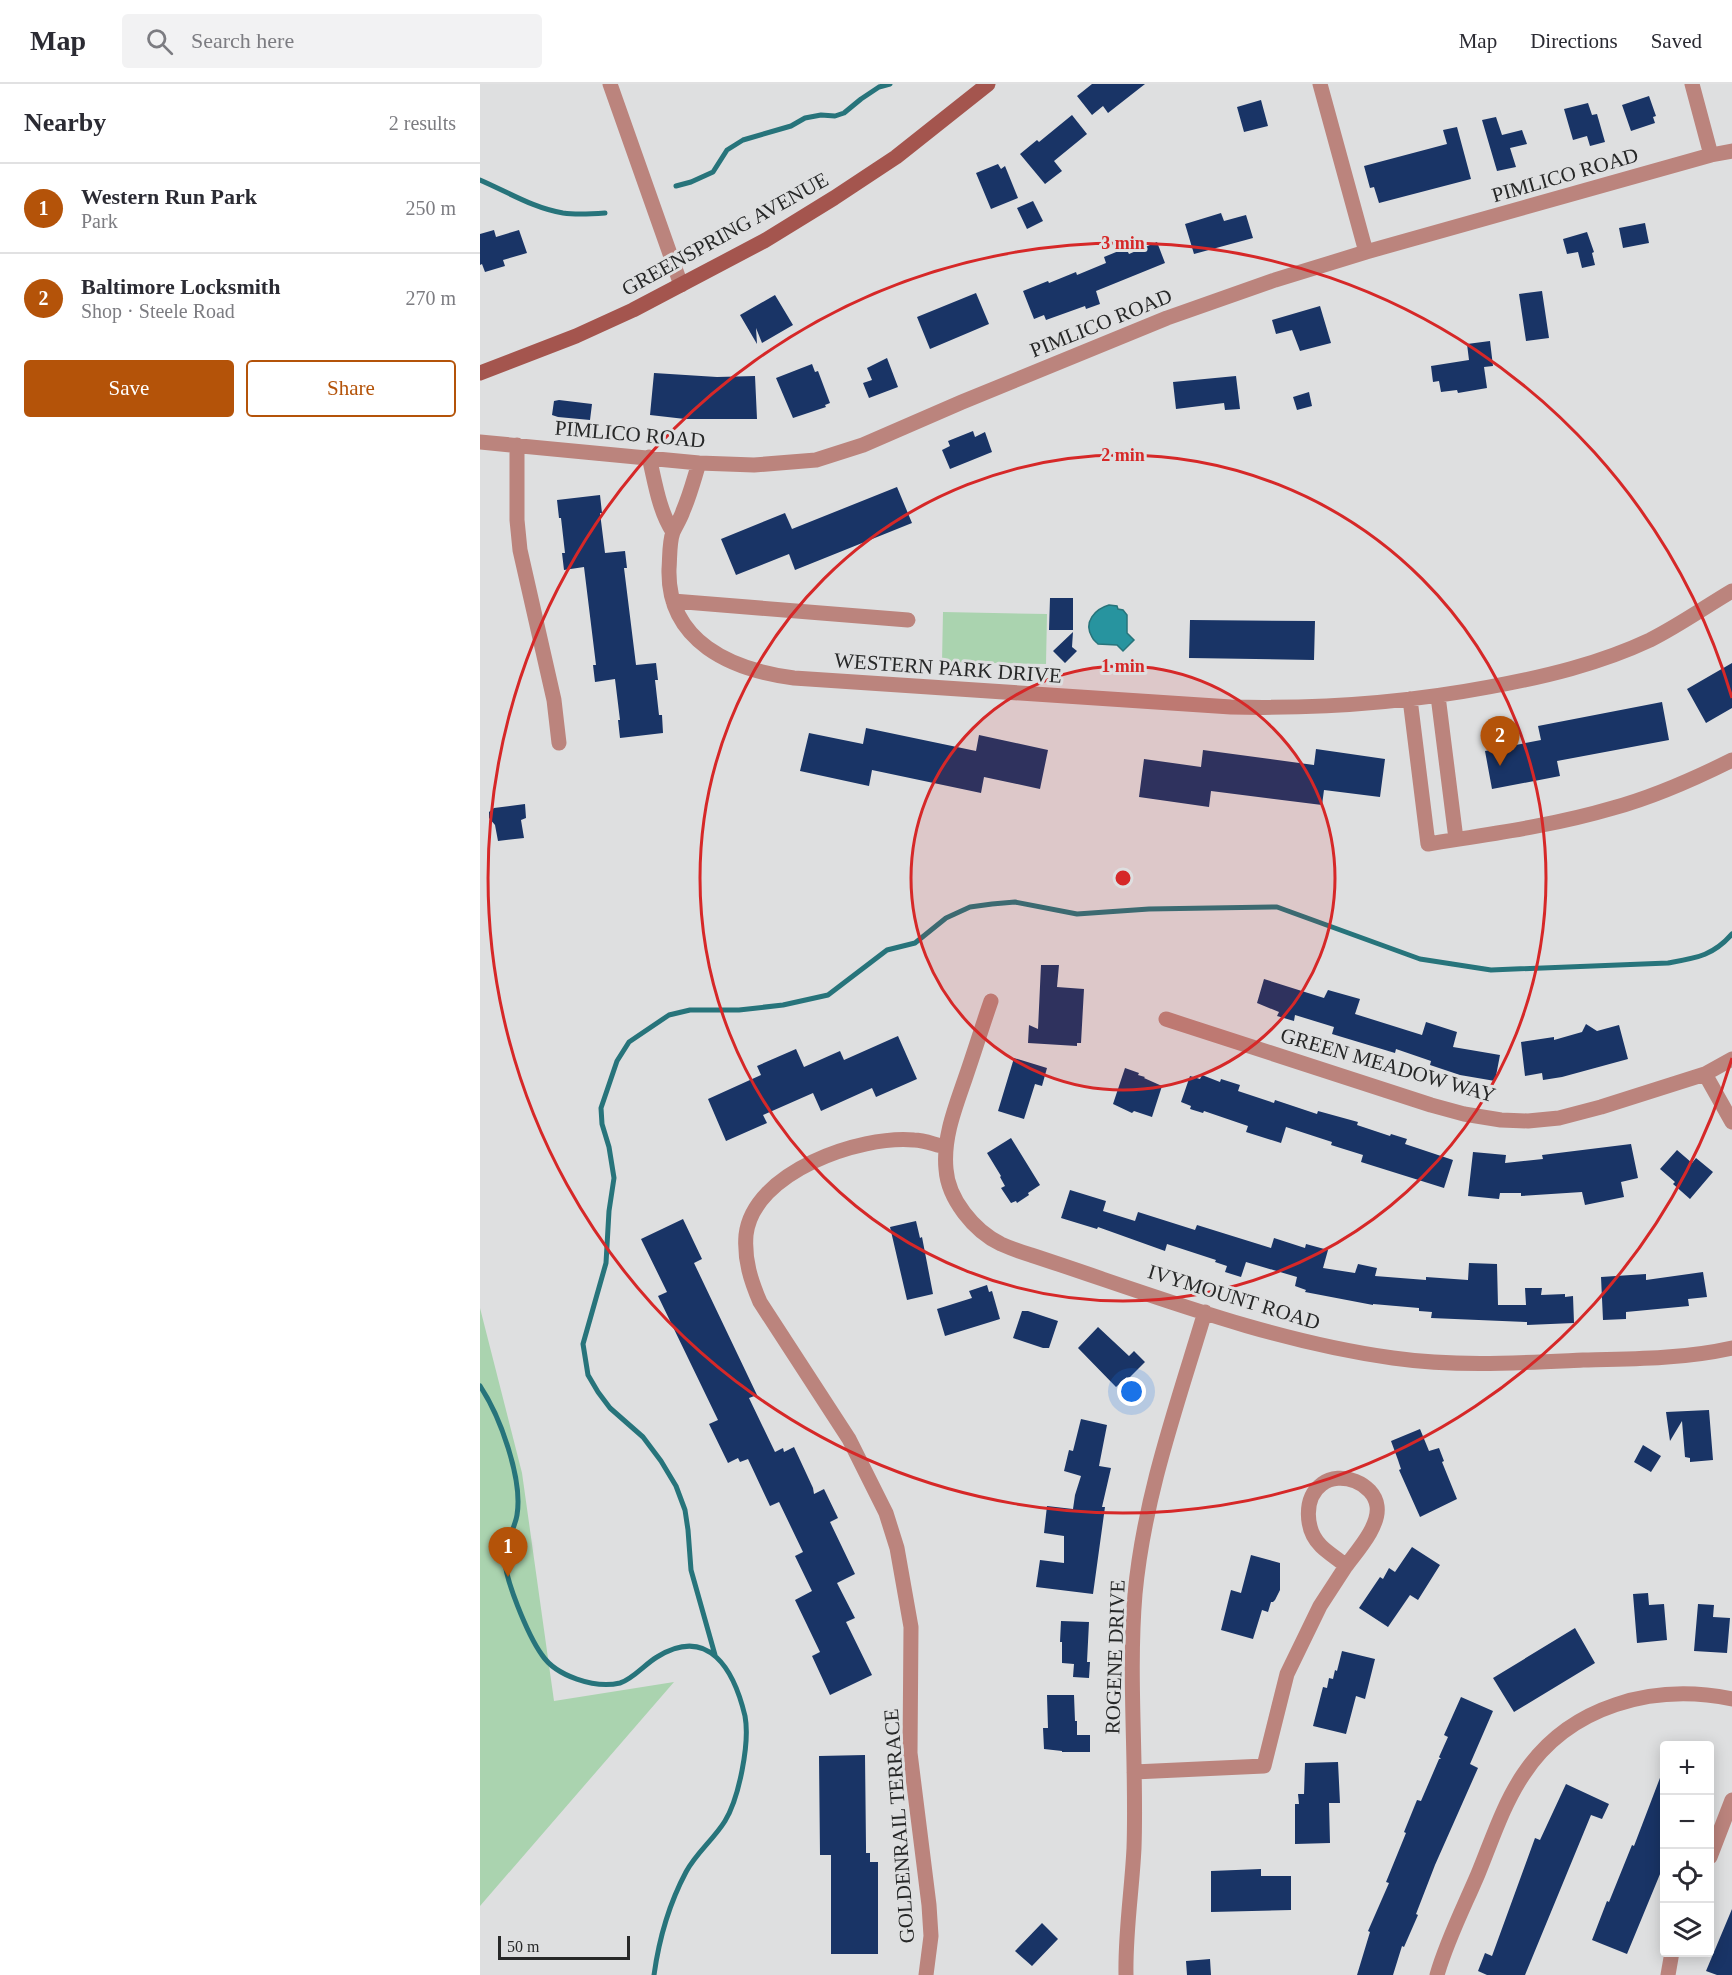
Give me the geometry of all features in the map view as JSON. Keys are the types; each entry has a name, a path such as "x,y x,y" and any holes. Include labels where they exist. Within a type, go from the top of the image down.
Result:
{"main road":[{"name":"GREENSPRING AVENUE","path":"484,369 576,336 633,310 764,242 896,157 988,84"}],"street":[{"path":"610,84 681,285"},
{"path":"1320,84 1366,252"},
{"path":"1692,84 1711,155"},
{"name":"PIMLICO ROAD","path":"480,441 699,463 754,465 816,460 863,446 1167,318 1275,280 1366,252 1711,155 1732,152"},
{"path":"518,445 517,520 520,550 554,700 559,743"},
{"name":"WESTERN PARK DRIVE","path":"649,457 663,513 673,532"},
{"name":"WESTERN PARK DRIVE","path":"699,463 683,511 673,532 669,578 673,601 681,621 692,635 710,650 744,667 783,677 1231,707 1290,708 1410,699 1536,679 1597,661 1651,639 1732,591"},
{"path":"673,601 908,620"},
{"path":"1438,696 1456,839"},
{"path":"1410,699 1428,844 1540,826 1614,808 1684,782 1732,760"},
{"name":"IVYMOUNT ROAD","path":"991,1001 953,1115 946,1148 946,1170 951,1188 961,1208 977,1227 999,1243 1278,1335 1341,1350 1395,1358 1443,1363 1495,1364 1671,1357 1732,1348"},
{"name":"GREEN MEADOW WAY","path":"1166,1019 1431,1105 1464,1114 1501,1120 1528,1121 1559,1118 1601,1107 1705,1074 1732,1059"},
{"path":"1705,1074 1732,1122"},
{"name":"GOLDENRAIL TERRACE","path":"926,1975 931,1936 910,1753 911,1627 897,1548 886,1513 849,1439 760,1302 750,1278 746,1256 746,1234 753,1213 768,1192 787,1177 822,1158 856,1145 895,1140 916,1140 946,1148"},
{"name":"ROGENE DRIVE","path":"1126,1975 1134,1848 1132,1642 1136,1592 1145,1525 1156,1473 1205,1312"},
{"path":"1134,1772 1264,1766 1287,1674 1320,1606 1367,1539 1378,1507 1372,1493 1361,1483 1334,1478 1322,1484 1313,1496 1309,1510 1309,1522 1320,1545 1346,1566"},
{"path":"1437,1975 1505,1808 1523,1774 1540,1752 1564,1730 1626,1700 1653,1694 1684,1693 1708,1694 1732,1699"},
{"path":"1713,1849 1732,1800"},
{"path":"1668,1975 1671,1957"}],"green space":[{"path":"943,612 1047,614 1046,664 942,662"},
{"path":"480,1308 522,1473 554,1701 674,1682 480,1906"}],"water":[{"path":"1109,605 1117,606 1127,615 1127,633 1134,640 1123,651 1117,645 1098,644 1090,631 1092,617"}],"building":[{"path":"1092,84 1145,84 1108,113 1103,106 1092,115 1077,96"},
{"path":"1649,96 1656,116 1653,117 1655,123 1631,131 1622,105"},
{"path":"1261,100 1268,126 1244,132 1237,107"},
{"path":"1588,103 1592,115 1597,114 1605,142 1590,146 1587,136 1573,140 1564,109"},
{"path":"1072,115 1087,134 1054,161 1062,171 1045,184 1020,154 1037,140 1039,142"},
{"path":"1496,117 1502,135 1522,130 1527,144 1510,148 1516,167 1497,171 1482,120"},
{"path":"1457,127 1471,179 1379,203 1374,187 1370,188 1364,166 1447,144 1443,130"},
{"path":"998,164 1001,169 1005,166 1018,198 991,209 976,173"},
{"path":"1033,201 1043,221 1027,229 1017,208"},
{"path":"1221,213 1224,221 1246,215 1253,238 1194,254 1185,224"},
{"path":"1645,223 1649,243 1623,248 1619,228"},
{"path":"494,230 496,237 519,230 527,253 503,260 505,266 485,272 482,264 480,265 480,234"},
{"path":"1587,232 1594,252 1592,253 1595,265 1582,268 1578,252 1567,254 1563,239"},
{"path":"1157,242 1165,263 1096,291 1100,304 1086,309 1085,306 1046,320 1044,315 1034,319 1023,291 1076,272 1077,275 1106,263 1104,257 1126,248 1129,254"},
{"path":"1542,291 1549,338 1526,341 1519,294"},
{"path":"976,293 989,324 930,349 917,317"},
{"path":"775,295 793,325 762,343 756,328 757,344 740,315"},
{"path":"1320,306 1331,343 1300,351 1292,330 1276,334 1272,320"},
{"path":"1490,341 1493,366 1484,367 1487,388 1458,393 1457,390 1441,392 1439,381 1433,382 1431,366 1469,360 1467,344"},
{"path":"887,358 898,387 869,398 863,383 872,380 867,368"},
{"path":"812,364 815,372 818,371 830,403 825,405 826,407 793,418 776,378"},
{"path":"654,373 717,377 755,376 757,419 685,419 650,415"},
{"path":"1236,376 1240,409 1225,410 1224,403 1176,409 1173,382"},
{"path":"1309,392 1312,406 1297,410 1293,397"},
{"path":"554,401 592,404 590,420 552,415"},
{"path":"973,431 975,437 985,432 992,452 950,469 942,450 950,446 948,441"},
{"path":"897,487 912,523 795,570 789,554 736,575 721,539 785,513 792,529"},
{"path":"600,495 605,553 625,551 627,568 624,568 636,665 656,663 658,680 655,680 663,733 620,738 615,679 595,682 593,665 596,665 584,567 564,570 562,553 565,553 557,500"},
{"path":"1050,598 1073,598 1073,630 1049,630"},
{"path":"1190,620 1315,621 1314,660 1189,658"},
{"path":"1073,632 1072,647 1077,651 1065,663 1053,651"},
{"path":"1732,663 1732,708 1706,723 1687,689"},
{"path":"1662,702 1669,740 1557,761 1560,776 1492,789 1485,751 1541,740 1538,726"},
{"path":"866,728 976,751 979,735 1048,750 1040,789 984,777 981,793 872,770 869,786 800,771 809,733 863,744"},
{"path":"1316,749 1385,759 1380,797 1324,790 1322,805 1211,791 1209,807 1139,797 1144,759 1201,767 1203,750 1314,765"},
{"path":"525,804 526,818 521,820 524,838 498,841 495,825 489,818 489,812 494,808"},
{"path":"1041,965 1059,965 1057,987 1084,989 1081,1043 1077,1043 1077,1046 1028,1043 1029,1025 1038,1029"},
{"path":"1264,979 1324,998 1328,990 1360,999 1355,1014 1422,1035 1426,1022 1457,1032 1453,1047 1500,1055 1495,1081 1460,1075 1430,1065 1431,1061 1396,1049 1395,1053 1332,1034 1334,1027 1295,1015 1294,1021 1277,1016 1279,1012 1257,1003"},
{"path":"1586,1024 1597,1031 1619,1025 1628,1059 1562,1077 1543,1080 1542,1073 1525,1076 1521,1042 1554,1037 1554,1040 1582,1032"},
{"path":"898,1036 917,1079 876,1097 872,1088 821,1111 813,1093 763,1115 767,1123 726,1141 708,1099 761,1075 757,1066 796,1049 804,1067 840,1051 844,1060"},
{"path":"1014,1058 1047,1068 1042,1086 1035,1084 1024,1119 998,1111"},
{"path":"1125,1068 1162,1086 1152,1117 1134,1111 1132,1113 1113,1104"},
{"path":"1202,1075 1220,1082 1221,1079 1240,1085 1238,1091 1274,1103 1275,1100 1317,1114 1318,1111 1358,1122 1357,1125 1407,1139 1405,1144 1453,1160 1444,1188 1361,1162 1363,1155 1286,1127 1281,1143 1246,1132 1248,1126 1204,1111 1203,1113 1190,1109 1191,1106 1181,1102 1190,1076 1200,1079"},
{"path":"1011,1138 1040,1185 1017,1203 1016,1201 1011,1203 1001,1188 1005,1186 1001,1176 987,1153"},
{"path":"1631,1144 1638,1178 1621,1182 1624,1197 1585,1205 1582,1192 1521,1196 1521,1193 1500,1193 1499,1199 1468,1196 1473,1152 1506,1155 1505,1163 1543,1159 1542,1155"},
{"path":"1677,1150 1692,1163 1696,1158 1713,1172 1690,1199 1660,1169"},
{"path":"1070,1190 1106,1201 1103,1211 1135,1221 1138,1212 1195,1230 1197,1225 1271,1248 1274,1238 1305,1248 1306,1244 1328,1250 1323,1268 1355,1273 1358,1264 1377,1268 1375,1276 1426,1280 1426,1277 1468,1280 1469,1263 1497,1264 1498,1305 1526,1305 1525,1288 1542,1288 1541,1295 1573,1296 1574,1323 1527,1325 1527,1322 1431,1318 1432,1312 1419,1311 1419,1308 1373,1305 1305,1292 1306,1290 1295,1286 1297,1277 1246,1262 1241,1277 1225,1272 1227,1266 1215,1262 1216,1260 1167,1244 1165,1251 1098,1227 1097,1229 1061,1218"},
{"path":"683,1219 702,1259 694,1263 757,1395 749,1398 775,1452 783,1448 784,1452 794,1447 814,1494 824,1489 838,1518 830,1522 855,1574 837,1583 855,1618 846,1622 872,1675 830,1695 812,1656 820,1652 795,1600 812,1591 795,1556 803,1552 779,1502 770,1506 748,1459 740,1462 738,1458 728,1463 709,1424 718,1420 658,1296 667,1292 641,1239"},
{"path":"916,1221 920,1238 922,1237 933,1294 907,1300 890,1227"},
{"path":"1703,1272 1707,1297 1688,1299 1689,1306 1626,1312 1626,1319 1603,1320 1601,1277 1646,1274 1646,1280"},
{"path":"987,1285 989,1292 992,1291 1000,1319 945,1336 937,1309 972,1298 969,1291"},
{"path":"1022,1311 1058,1321 1049,1348 1013,1338"},
{"path":"1098,1327 1129,1356 1134,1351 1145,1362 1116,1387 1078,1348"},
{"path":"1709,1410 1713,1460 1690,1462 1690,1458 1685,1457 1682,1421 1670,1441 1666,1412"},
{"path":"1081,1419 1107,1425 1099,1466 1111,1468 1102,1507 1105,1507 1093,1594 1036,1587 1040,1560 1064,1563 1064,1536 1044,1533 1047,1506 1073,1509 1081,1476 1064,1471 1069,1450 1073,1451"},
{"path":"1420,1429 1429,1451 1439,1448 1444,1461 1442,1462 1457,1499 1420,1517 1399,1470 1401,1469 1391,1441"},
{"path":"1643,1445 1661,1456 1651,1472 1634,1462"},
{"path":"1412,1547 1440,1565 1418,1600 1410,1595 1388,1627 1359,1608 1380,1577 1383,1579 1389,1568 1395,1572"},
{"path":"1251,1555 1280,1563 1280,1590 1275,1600 1271,1602 1268,1612 1262,1610 1253,1639 1221,1630 1231,1590 1241,1593"},
{"path":"1648,1593 1649,1605 1664,1604 1667,1640 1637,1643 1633,1594"},
{"path":"1698,1604 1714,1605 1713,1617 1730,1618 1727,1653 1694,1651"},
{"path":"1061,1621 1089,1622 1087,1662 1090,1662 1089,1678 1073,1677 1074,1664 1062,1663"},
{"path":"1575,1628 1595,1663 1514,1712 1493,1678"},
{"path":"1342,1651 1375,1659 1365,1699 1356,1696 1346,1734 1313,1726 1323,1687 1327,1688 1329,1678 1333,1679"},
{"path":"1047,1695 1074,1695 1077,1735 1090,1735 1090,1752 1062,1752 1044,1749 1043,1728 1048,1728"},
{"path":"1461,1697 1493,1711 1470,1764 1478,1768 1435,1865 1416,1914 1418,1915 1404,1947 1402,1946 1393,1975 1357,1975 1370,1932 1368,1931 1389,1883 1386,1882 1406,1833 1404,1832 1417,1800 1421,1801 1439,1759 1441,1759 1439,1757 1448,1737 1444,1735"},
{"path":"865,1755 866,1853 870,1853 870,1862 878,1862 878,1954 831,1954 831,1855 820,1855 819,1756"},
{"path":"1338,1762 1340,1803 1329,1803 1330,1843 1295,1844 1295,1804 1299,1804 1298,1794 1304,1794 1305,1763"},
{"path":"1660,1778 1660,1874 1627,1954 1592,1940 1632,1845 1634,1846"},
{"path":"1566,1784 1609,1804 1602,1819 1591,1815 1525,1975 1487,1975 1478,1971 1485,1953 1492,1956 1535,1838 1540,1840"},
{"path":"1261,1869 1261,1876 1291,1876 1291,1910 1211,1912 1211,1871"},
{"path":"1732,1909 1732,1975 1717,1975 1706,1971 1712,1957 1714,1957"},
{"path":"1042,1923 1058,1939 1032,1966 1015,1951"},
{"path":"1210,1959 1211,1975 1187,1975 1186,1961"}],"waterway":[{"path":"676,186 713,172 727,150 743,140 791,126 805,118 821,115 835,116 844,113 879,87 890,84"},
{"path":"480,180 531,204 552,211 574,214 605,213"},
{"path":"715,1655 691,1570 685,1510 676,1486 643,1437 610,1408 598,1392 588,1375 583,1344 606,1263 609,1211 614,1178 609,1147 602,1124 601,1108 617,1061 629,1042 669,1015 690,1010 739,1010 783,1005 828,995 887,950 915,943 946,918 970,907 992,904 1015,902 1077,914 1149,909 1277,907 1420,959 1491,970 1668,963 1711,952 1732,934"},
{"path":"480,1386 502,1431 517,1484 517,1515 507,1544 505,1564 524,1621 542,1655 566,1675 588,1682 610,1684 625,1681 657,1657 675,1648 691,1646 705,1649 726,1669 740,1699 745,1716 746,1741 735,1799 725,1821 695,1859 680,1884 666,1922 654,1975"}],"place":[{"name":"Baltimore Locksmith","path":"1500,766"},
{"name":"Western Run Park","path":"508,1577"}]}
